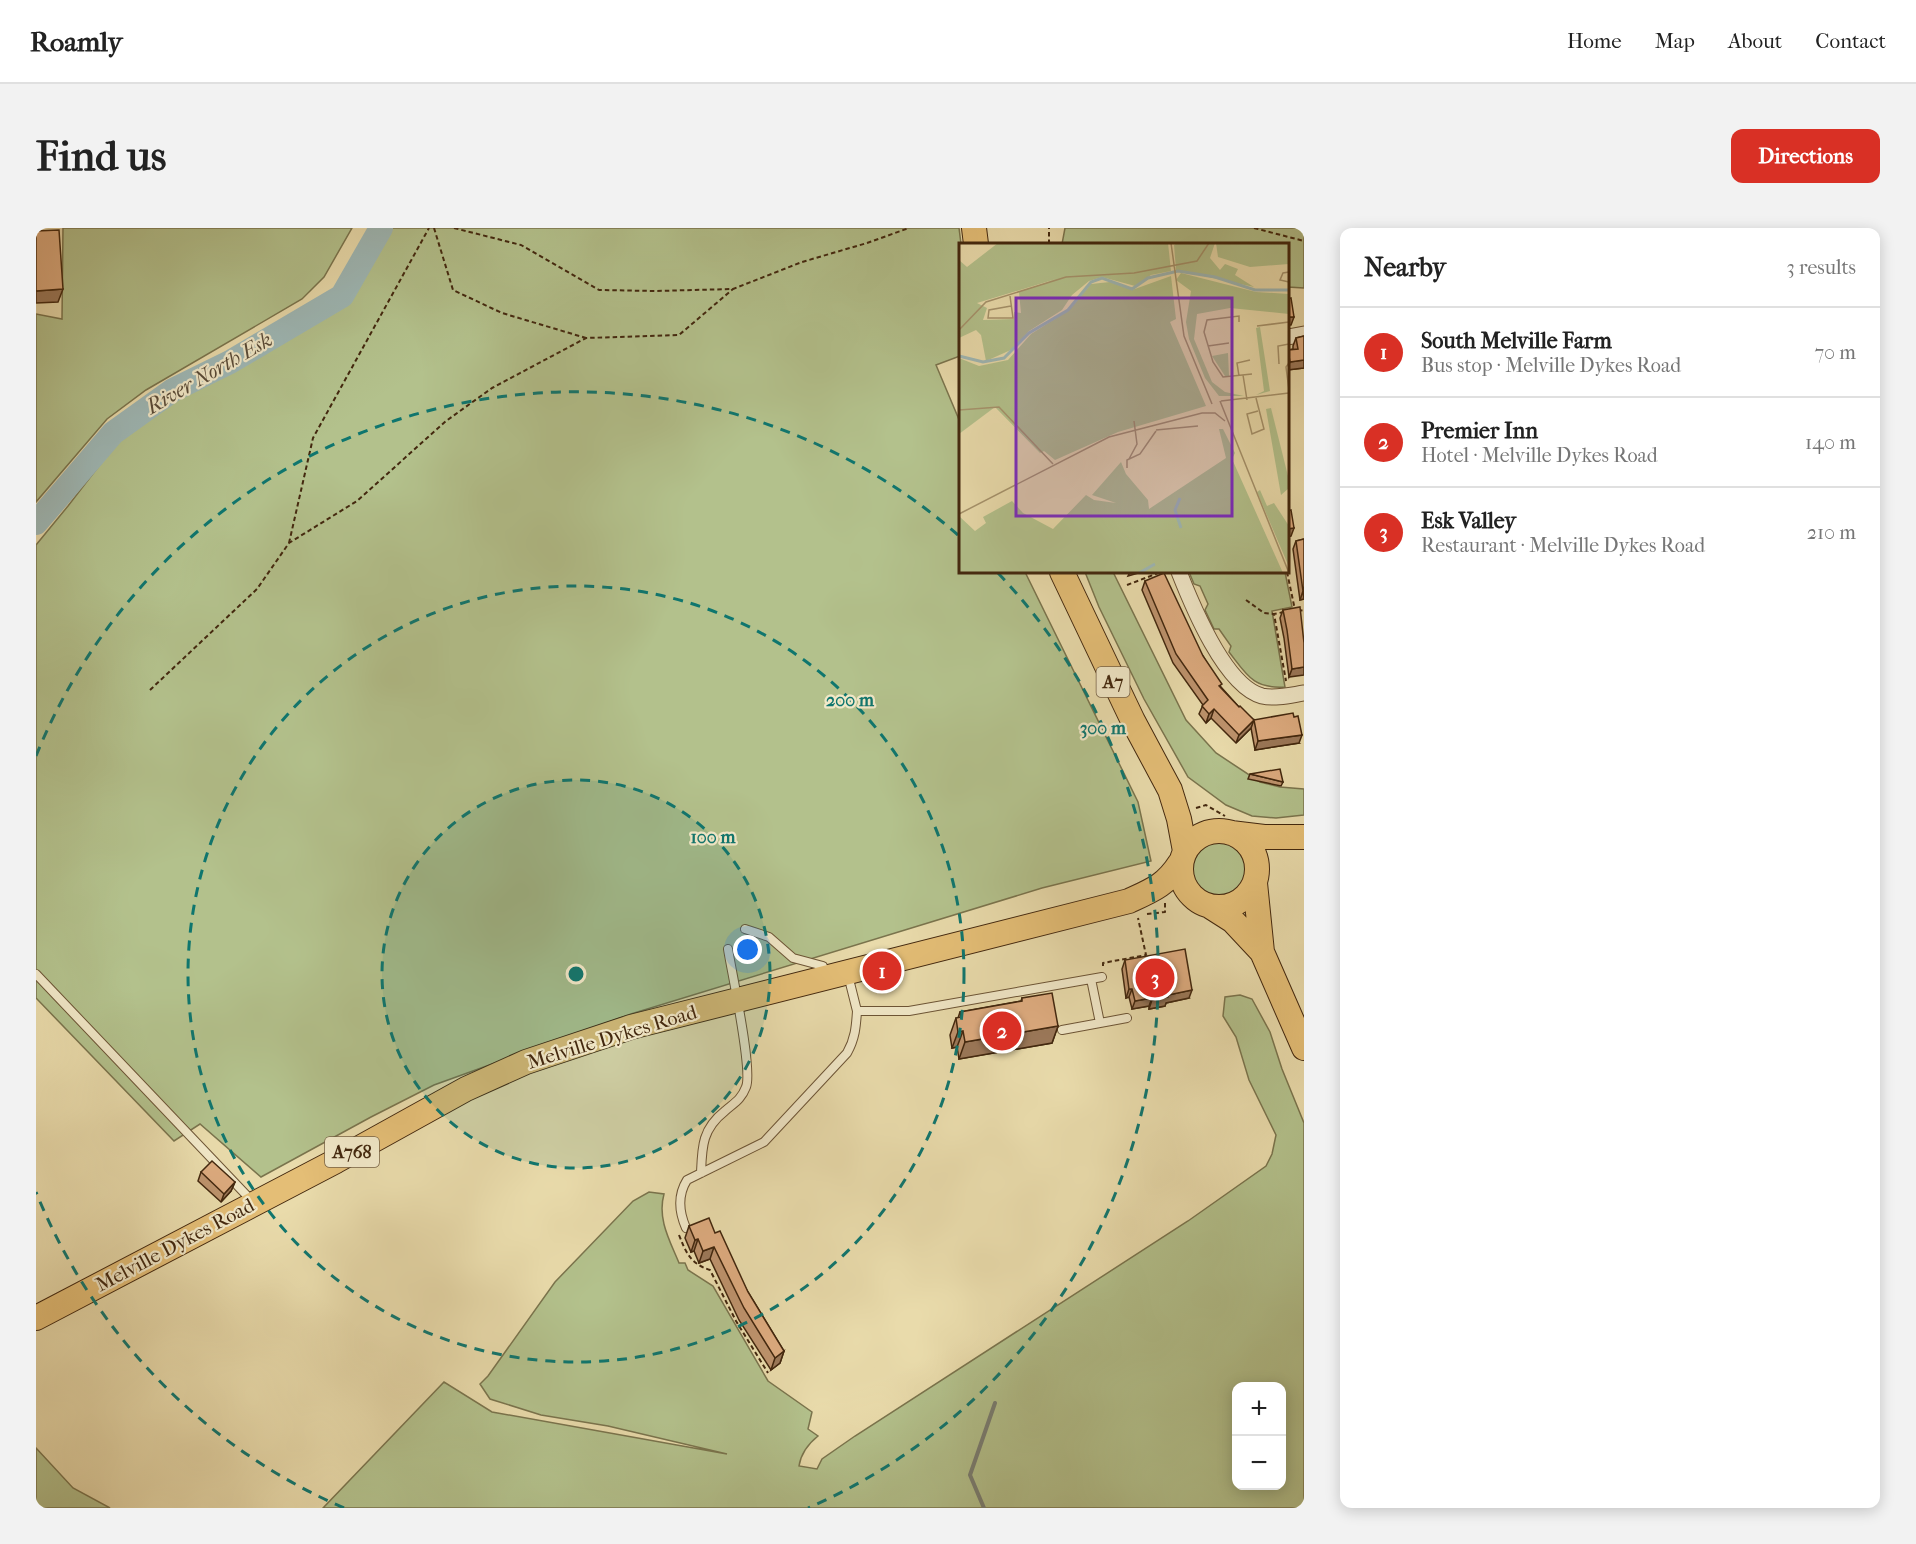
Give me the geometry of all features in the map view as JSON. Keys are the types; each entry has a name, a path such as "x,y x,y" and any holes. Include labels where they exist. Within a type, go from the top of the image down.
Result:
{"main road":[{"path":"974,228 976,243"},
{"name":"A7","path":"1062,573 1132,721 1170,790 1179,819 1183,857"},
{"name":"A7","path":"1170,790 1191,811 1226,832"},
{"path":"1226,832 1241,838 1254,854 1262,952 1304,1048"},
{"path":"1262,952 1233,921 1187,892 1181,878 1183,857 1191,842 1200,836 1226,832 1264,837 1304,837"},
{"path":"1205,905 1224,908 1237,903 1248,895 1266,860 1304,837"},
{"name":"Melville Dykes Road","path":"36,1318 336,1161 466,1089 526,1062 631,1027 1129,901 1160,887 1171,878 1183,857"},
{"name":"Melville Dykes Road","path":"1129,901 1205,905"}],"street":[{"path":"1289,337 1304,334"},
{"path":"1179,573 1206,633 1238,679 1250,690 1262,696 1296,694"}],"lane":[{"path":"686,1228 680,1215 680,1204 682,1188 687,1180 764,1142 847,1053 853,1042 857,1011 837,976 823,966 793,958 769,937 746,929"},
{"path":"701,1173 703,1142 709,1129 716,1119 740,1101 747,1085 747,1070 728,949"},
{"path":"36,974 254,1203"},
{"path":"857,1011 909,1011 1102,977"},
{"path":"1091,979 1100,1023"},
{"path":"1062,1030 1127,1018"}],"path":[{"path":"150,690 257,589 289,543 313,438 429,228"},
{"path":"434,228 453,290 502,314 586,338 679,335 733,289 802,262 909,228"},
{"path":"454,228 521,245 599,290 733,289"},
{"path":"1254,228 1304,241"},
{"path":"289,543 357,501 446,421 492,388 586,338"},
{"path":"1127,585 1158,573"},
{"path":"1287,573 1295,611 1304,610"},
{"path":"1246,600 1264,613 1285,612"},
{"path":"1274,614 1296,694"},
{"path":"686,1228 678,1232 685,1250 692,1261 710,1270 736,1321 768,1373"}],"green space":[{"path":"63,228 352,228 324,277 302,299 146,390 107,419 36,502 36,314 62,319"},
{"path":"391,228 959,228 961,243 959,243 959,356 936,365 959,420 959,573 1025,573 1138,802 1151,861 1042,888 631,1014 434,1085 261,1177 200,1124 174,1141 36,998 36,545 122,436 172,398 280,342 348,299 381,248"},
{"path":"1065,228 1304,228 1304,288 1289,287 1289,243 1062,243"},
{"path":"1085,573 1113,573 1186,720 1216,753 1260,782 1304,789 1304,815 1276,818 1252,816 1226,805 1188,777 1144,699 1099,607"},
{"path":"1189,573 1285,573 1292,607 1272,611 1285,687 1265,686 1246,674 1229,652 1231,646 1219,629 1214,629 1205,610 1208,604 1200,586 1194,584"},
{"path":"1220,841 1231,843 1240,849 1246,858 1248,869 1246,880 1240,889 1231,895 1220,897 1209,895 1200,889 1194,880 1192,869 1194,858 1200,849 1209,843"},
{"path":"1240,995 1252,999 1270,1032 1304,1123 1304,1508 323,1508 444,1382 492,1412 727,1454 608,1426 541,1415 490,1399 480,1384 555,1282 633,1201 649,1192 664,1194 663,1221 679,1263 685,1263 688,1270 713,1286 768,1381 812,1412 808,1429 818,1436 806,1449 799,1466 817,1469 822,1459 855,1436 1188,1221 1266,1166 1272,1154 1276,1135 1249,1080 1236,1037 1223,1016 1225,997"},
{"path":"36,1448 73,1488 110,1508 36,1508"}],"building":[{"path":"59,230 63,289 36,291 36,231"},
{"path":"1289,298 1291,298 1294,317 1289,317"},
{"path":"1304,336 1304,360 1290,362 1289,350 1298,349 1296,338"},
{"path":"1289,510 1291,510 1294,528 1289,529"},
{"path":"1304,539 1304,591 1303,591 1296,541"},
{"path":"1164,573 1203,656 1222,684 1219,686 1254,720 1239,735 1214,709 1209,714 1202,706 1208,700 1176,654 1145,581"},
{"path":"1300,607 1304,667 1292,669 1283,610"},
{"path":"1293,713 1294,717 1298,716 1302,735 1258,741 1254,720"},
{"path":"1280,769 1283,782 1250,774"},
{"path":"1185,949 1192,990 1168,995 1168,997 1135,1001 1132,989 1129,989 1125,960"},
{"path":"1052,993 1058,1026 965,1042 963,1031 958,1032 956,1018 961,1017 960,1012"},
{"path":"212,1161 235,1182 224,1194 201,1172"},
{"path":"709,1218 715,1233 720,1231 748,1292 784,1351 775,1358 744,1308 714,1247 703,1251 698,1239 695,1240 689,1226"}],"waterway":[{"name":"River North Esk","path":"36,523 113,433 173,390 230,362 342,296 381,228"},
{"path":"984,1508 970,1475 995,1403"}],"place":[{"name":"South Melville Farm","path":"882,971"},
{"name":"Esk Valley","path":"1155,978"},
{"name":"Premier Inn","path":"1002,1031"}]}
